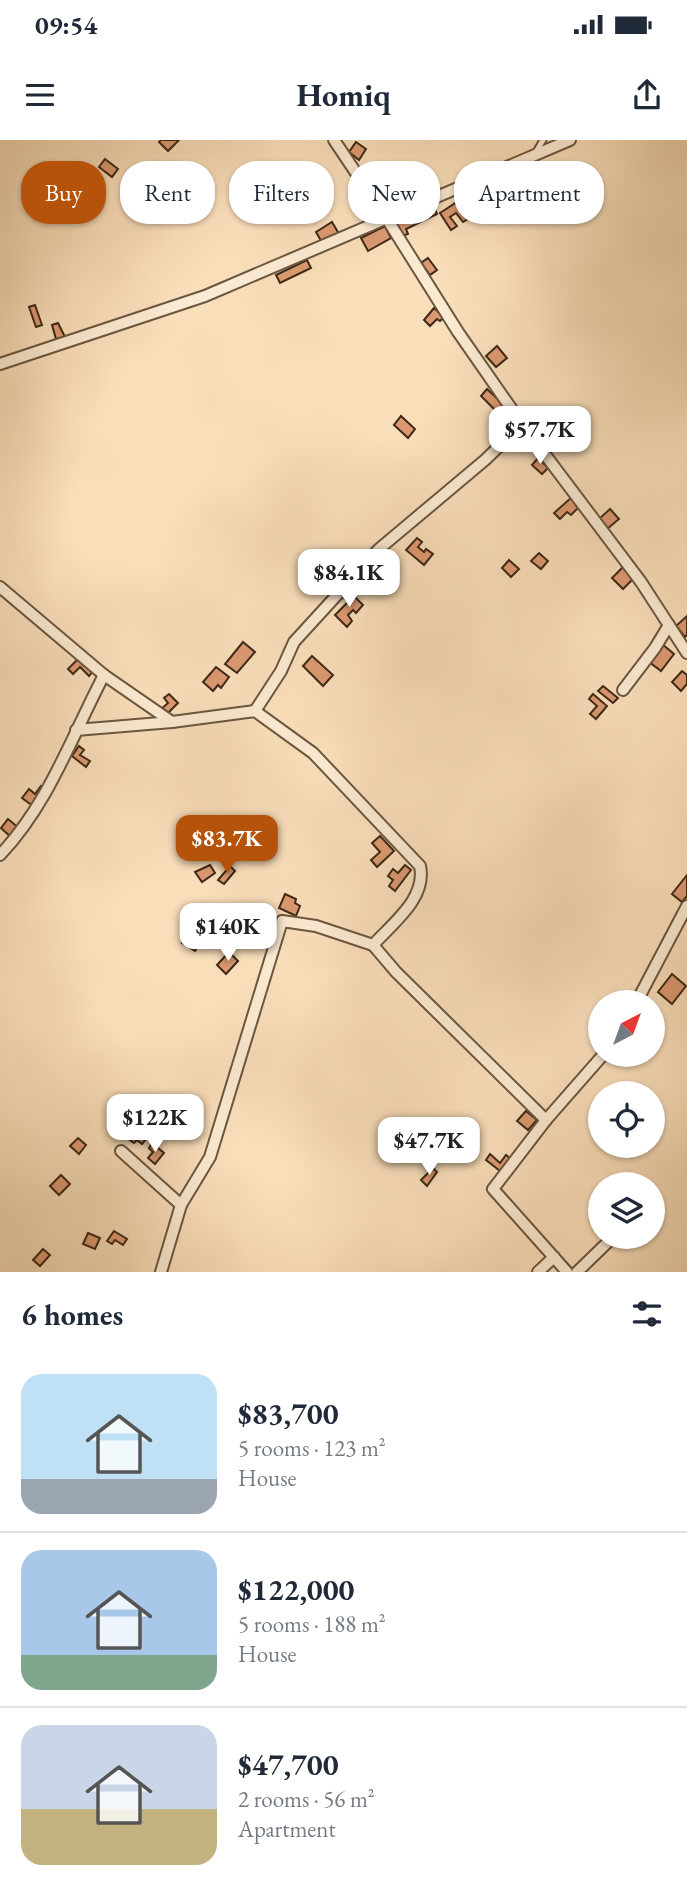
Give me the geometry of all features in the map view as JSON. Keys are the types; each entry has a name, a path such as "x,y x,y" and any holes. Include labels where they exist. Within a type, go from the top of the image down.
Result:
{"street":[{"path":"334,140 348,161"},
{"path":"440,196 570,140"},
{"path":"0,364 205,296 375,224"},
{"path":"390,224 458,332 522,424 641,582 687,653"},
{"path":"255,711 281,671 295,642 379,549 485,460 522,424"},
{"path":"0,587 104,675 172,722"},
{"path":"623,690 669,625"},
{"path":"0,855 21,832 52,785 104,675"},
{"path":"76,730 172,722 255,711 313,753 420,866 423,878 417,895 373,945"},
{"path":"643,990 687,906"},
{"path":"161,1272 181,1205 210,1157 282,921 316,926 373,945 396,972 546,1120"},
{"path":"567,1272 493,1189 546,1120 592,1068"},
{"path":"121,1151 181,1205"},
{"path":"577,1272 601,1249"},
{"path":"538,1272 554,1257"}],"lane":[{"path":"533,156 543,140"}],"building":[{"path":"179,140 168,151 159,142"},
{"path":"356,142 366,149 359,160 349,152"},
{"path":"105,159 118,169 112,177 106,172 106,161 104,161"},
{"path":"454,204 454,214 450,217 457,226 451,230 440,213"},
{"path":"333,224 339,234 323,244 316,232"},
{"path":"396,224 416,224 406,229 408,234 402,236"},
{"path":"385,226 391,238 368,251 361,238"},
{"path":"428,258 437,270 430,275 421,263"},
{"path":"307,260 311,268 280,283 276,275"},
{"path":"35,305 42,325 36,327 29,307"},
{"path":"434,308 444,317 440,321 437,319 430,326 424,320"},
{"path":"58,323 65,337 56,339 52,325"},
{"path":"497,346 507,358 496,367 486,356"},
{"path":"487,389 504,405 497,412 481,396"},
{"path":"401,416 415,429 408,438 394,425"},
{"path":"538,458 548,468 542,474 532,465"},
{"path":"572,497 581,505 571,515 567,512 560,519 554,513"},
{"path":"610,509 619,519 607,529 599,519"},
{"path":"417,538 422,542 418,547 433,554 424,565 406,550"},
{"path":"539,553 548,561 541,569 531,561"},
{"path":"509,560 519,569 511,577 502,568"},
{"path":"623,567 634,578 623,589 612,578"},
{"path":"350,592 363,605 356,613 353,610 348,615 352,621 347,627 335,615 348,602 344,598"},
{"path":"687,616 687,635 685,637 676,626"},
{"path":"243,642 255,652 237,673 225,664"},
{"path":"662,644 674,654 661,671 648,661"},
{"path":"312,656 333,675 323,686 303,666"},
{"path":"79,658 93,671 89,676 80,667 73,674 68,669"},
{"path":"216,667 229,677 221,688 218,685 213,691 203,682"},
{"path":"682,671 687,675 687,684 681,691 672,682"},
{"path":"603,686 618,698 613,703 598,691"},
{"path":"169,694 178,703 165,716 160,710 168,703 164,698"},
{"path":"593,694 607,706 596,719 590,714 597,706 589,699"},
{"path":"79,746 84,750 80,755 90,761 86,767 72,756"},
{"path":"41,786 45,789 33,806 22,798 29,789 35,794"},
{"path":"8,819 20,829 12,838 1,828"},
{"path":"380,836 394,851 377,867 371,860 380,852 372,843"},
{"path":"210,865 215,873 202,882 195,872"},
{"path":"405,865 411,870 395,891 389,886 393,880 388,876 393,869 398,873"},
{"path":"230,866 235,871 224,884 218,880"},
{"path":"687,875 687,896 682,902 672,894"},
{"path":"285,894 296,899 295,903 300,906 296,916 279,908"},
{"path":"195,925 207,933 195,951 182,943"},
{"path":"229,952 238,961 226,974 217,965"},
{"path":"672,974 686,986 672,1004 665,998 665,990 660,990"},
{"path":"526,1111 537,1120 528,1130 517,1121"},
{"path":"134,1129 146,1139 142,1144 127,1138"},
{"path":"78,1138 86,1145 79,1154 70,1146"},
{"path":"152,1143 164,1153 155,1164 148,1158 153,1152 149,1148"},
{"path":"490,1154 500,1163 506,1155 511,1159 500,1171 486,1160"},
{"path":"433,1168 437,1172 427,1186 421,1180"},
{"path":"61,1175 70,1184 59,1195 50,1186"},
{"path":"114,1231 127,1239 123,1245 115,1240 112,1244 107,1241"},
{"path":"88,1233 100,1238 95,1249 83,1244"},
{"path":"43,1249 50,1255 40,1266 33,1260"}]}
